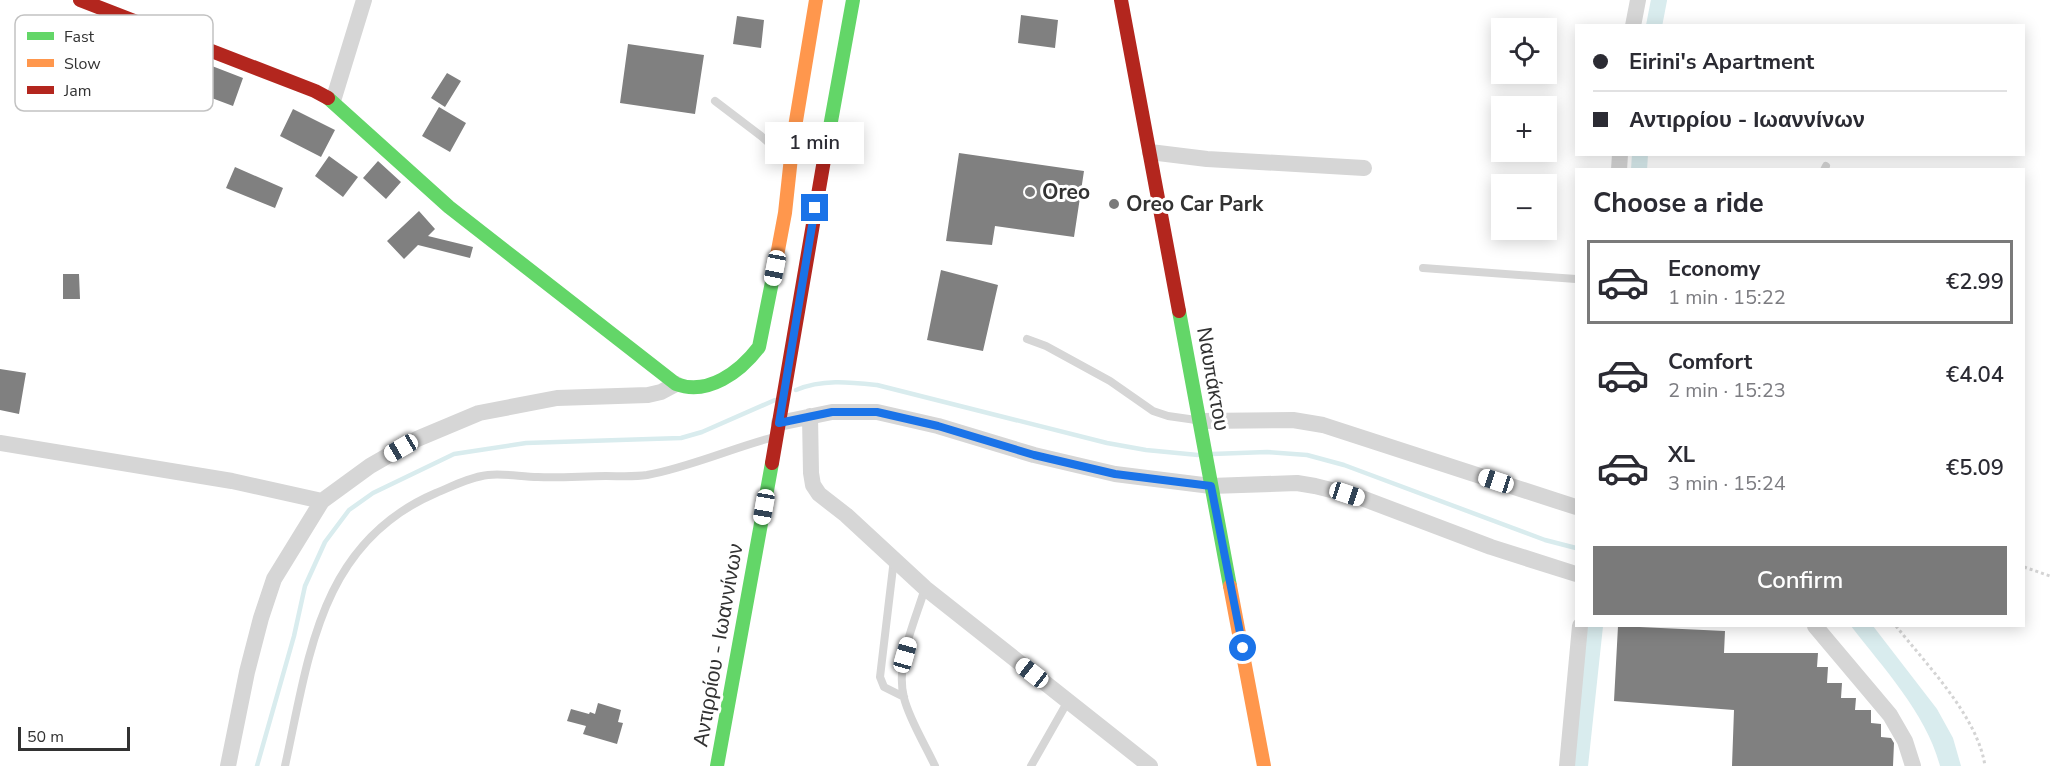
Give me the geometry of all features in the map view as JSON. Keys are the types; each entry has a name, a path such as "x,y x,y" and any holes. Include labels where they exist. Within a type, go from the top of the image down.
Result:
{"main road":[{"path":"80,0 119,15"},
{"path":"213,52 315,91 333,101 449,207 676,384 696,388 709,386 746,362 776,349 785,213 793,139 816,0"},
{"name":"Αντιρρίου - Ιωαννίνων","path":"717,766 790,365 776,349 807,253 853,0"},
{"name":"Ναυπάκτου","path":"1122,0 1264,766"}],"street":[{"path":"333,101 364,0"},
{"path":"1633,24 1638,0"},
{"path":"1150,152 1219,160 1364,168"},
{"path":"228,766 247,672 274,579 322,501 370,466 417,439 479,413 557,399 648,395 662,392 676,384"},
{"path":"779,424 832,412 890,414 1034,455 1115,474 1210,481 1297,483 1335,490 1491,547 1575,574"},
{"path":"810,416 811,473 814,488 925,588 1150,766"},
{"path":"1200,421 1293,420 1323,425 1575,507"},
{"path":"0,443 232,481 322,501"},
{"path":"1567,766 1580,627"},
{"path":"1816,627 1890,716 1905,741 1913,766"}],"lane":[{"path":"715,101 761,135 791,162"},
{"path":"1423,268 1575,279"},
{"path":"1027,339 1061,354 1110,381 1153,411 1200,421"},
{"path":"285,766 314,636 328,599 347,564 354,556 376,532 416,502 468,480 489,475 540,477 645,475 677,468 736,447 779,424"},
{"path":"894,559 880,677 884,687 904,697"},
{"path":"925,588 905,655 902,678 904,697 935,766"},
{"path":"1031,766 1068,701"}],"path":[{"path":"2025,567 2050,576"},
{"path":"1897,627 1956,702 1974,731 1985,766"}],"shaded area":[{"path":"1852,627 1874,627 1937,709 1953,738 1961,766 1940,766 1925,728 1890,675"}],"building":[{"path":"1021,15 1058,20 1055,48 1018,43"},
{"path":"737,16 764,20 761,48 733,44"},
{"path":"628,44 704,55 695,114 620,103"},
{"path":"213,66 243,78 233,106 213,98"},
{"path":"447,73 461,81 445,107 431,98"},
{"path":"439,107 466,123 450,152 422,136"},
{"path":"293,109 335,130 321,157 280,136"},
{"path":"959,153 1084,171 1074,237 995,226 992,245 946,241"},
{"path":"329,156 358,177 343,197 315,176"},
{"path":"378,161 401,182 386,199 363,178"},
{"path":"235,167 283,188 275,208 226,188"},
{"path":"419,211 435,229 428,236 473,247 470,258 418,245 404,259 387,241"},
{"path":"941,270 998,285 983,351 927,340"},
{"path":"63,274 79,274 80,299 63,299"},
{"path":"0,369 26,373 19,414 0,410"},
{"path":"1618,627 1725,631 1724,653 1818,653 1817,667 1828,667 1827,683 1842,683 1841,698 1856,698 1855,710 1871,710 1871,723 1881,724 1881,737 1891,738 1894,743 1893,766 1732,766 1734,710 1614,701"},
{"path":"598,703 621,710 618,722 623,723 617,744 583,734 586,726 567,721 571,709 595,714"}],"waterway":[{"path":"1654,24 1659,0"},
{"path":"1639,168 1640,156"},
{"path":"796,390 826,383 877,385 1107,443 1146,450 1198,455"},
{"path":"257,766 294,636 305,586 325,542 349,510 373,493 454,454 526,443 681,438 702,432 775,400"},
{"path":"1212,454 1267,452 1307,455 1344,465 1545,540 1575,548"},
{"path":"1580,766 1595,627"}],"traffic: fast":[{"path":"824,160 853,0"},
{"path":"328,98 449,207 676,384 688,387 711,384 743,365 759,347 773,277"},
{"path":"1179,311 1230,586"},
{"path":"717,766 772,463"}],"traffic: slow":[{"path":"773,277 785,213 793,139 816,0"},
{"path":"1230,586 1264,766"}],"traffic: jam":[{"path":"80,0 119,15"},
{"path":"1121,0 1179,311"},
{"path":"213,52 328,98"},
{"path":"772,463 824,160"}],"place":[{"name":"Oreo","path":"1030,192"},
{"name":"Oreo Car Park","path":"1114,204"}],"route":[{"path":"815,208 779,423 832,412 877,412 938,426 1034,455 1115,474 1211,486 1243,648"}]}
